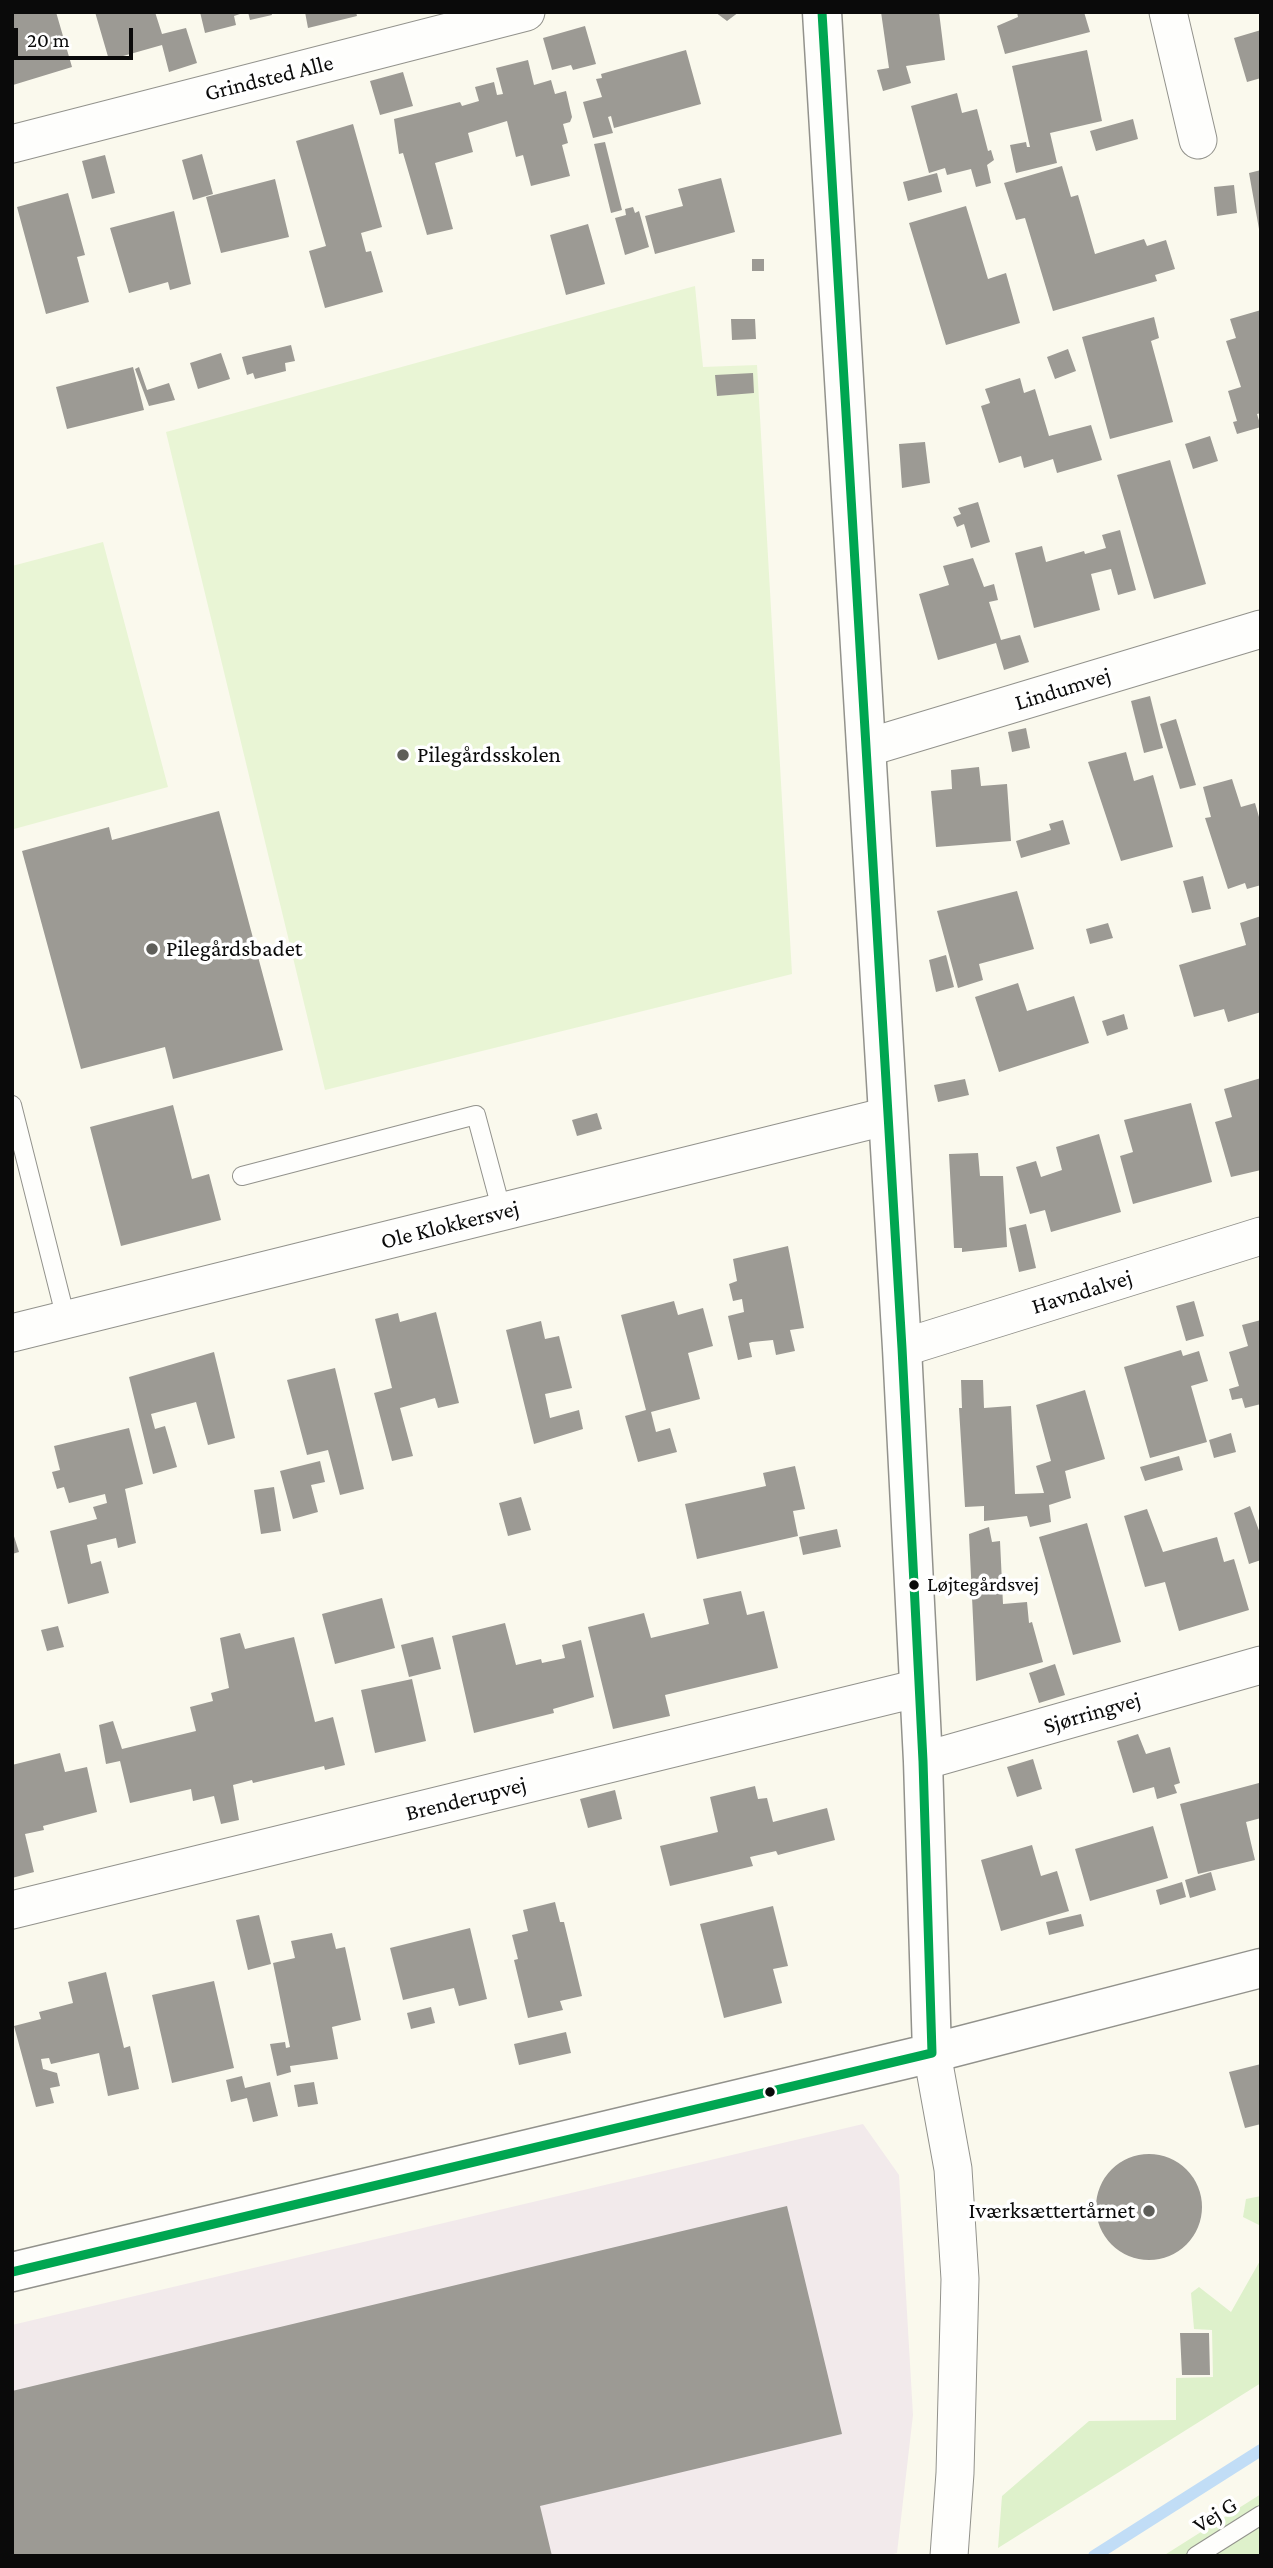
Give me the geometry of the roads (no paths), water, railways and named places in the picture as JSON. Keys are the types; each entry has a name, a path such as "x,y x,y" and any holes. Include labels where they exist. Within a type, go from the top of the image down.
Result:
{"street":[{"name":"Grindsted Alle","path":"12,144 526,12"},
{"path":"822,12 902,1348 923,1760 932,2053 953,2169 960,2279 956,2473 949,2556"},
{"path":"1168,12 1198,140"},
{"name":"Lindumvej","path":"866,748 1261,629"},
{"name":"Ole Klokkersvej","path":"12,1333 888,1116"},
{"name":"Havndalvej","path":"902,1348 1261,1236"},
{"name":"Sjørringvej","path":"923,1760 1261,1665"},
{"name":"Brenderupvej","path":"12,1910 919,1688"},
{"path":"12,2272 932,2053 1261,1968"}],"lane":[{"path":"12,1105 66,1319"},
{"path":"242,1176 476,1115 502,1212"},
{"name":"Vej G","path":"1196,2556 1261,2515"}],"waterway":[{"path":"1094,2556 1261,2450"}],"place":[{"name":"Pilegårdsskolen","path":"403,755"},
{"name":"Pilegårdsbadet","path":"152,949"},
{"name":"Løjtegårdsvej","path":"914,1585"},
{"name":"Iværksættertårnet","path":"1149,2211"}]}
